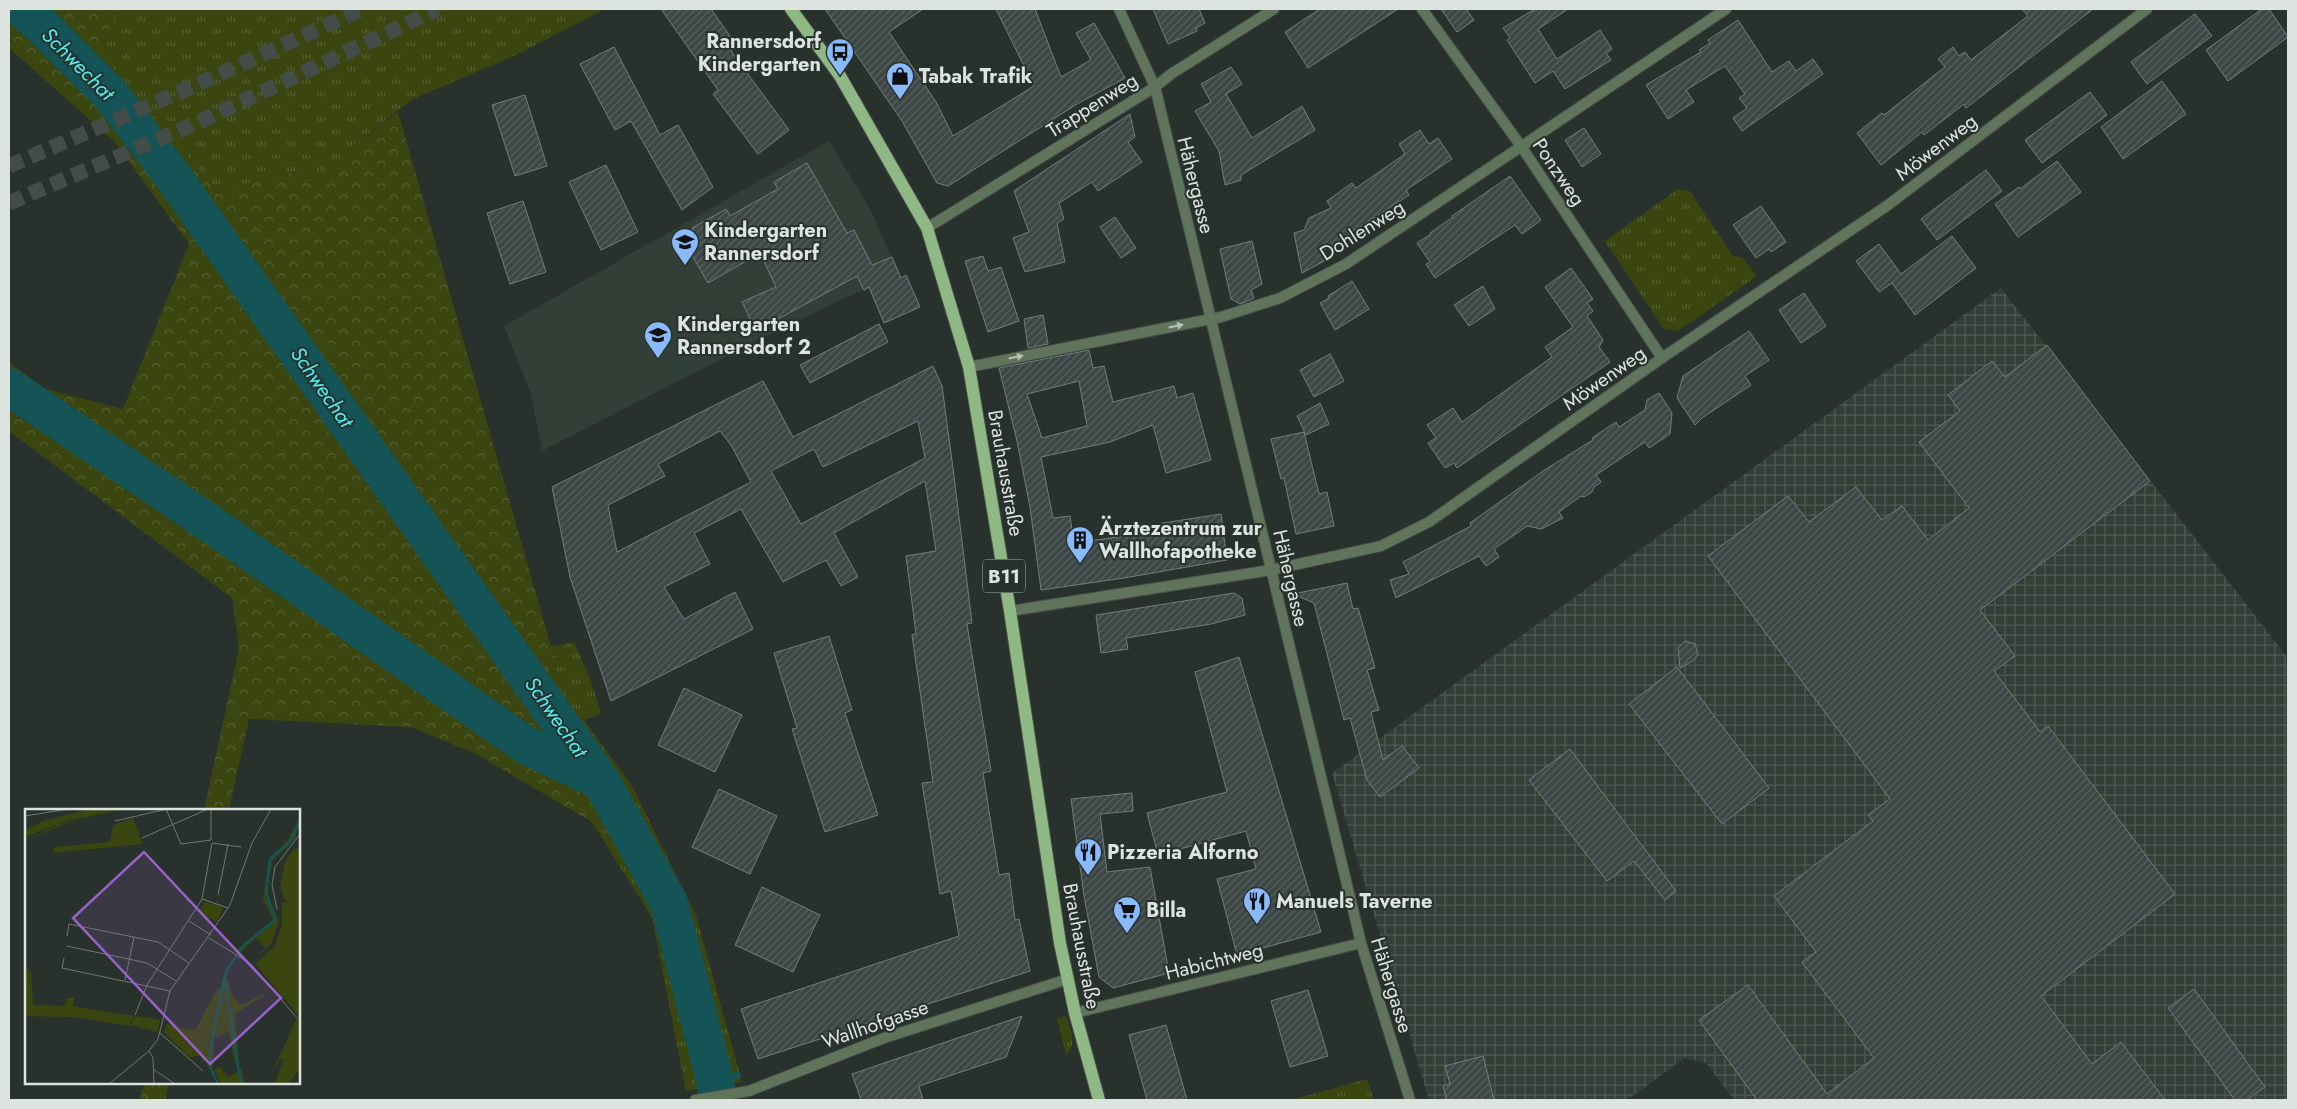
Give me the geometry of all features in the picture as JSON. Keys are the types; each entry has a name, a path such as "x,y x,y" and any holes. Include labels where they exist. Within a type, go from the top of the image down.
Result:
{"main road":[{"name":"Brauhausstraße","path":"790,9 840,76 927,228 969,367 1010,611 1036,792 1068,979 1075,1013 1099,1100"}],"street":[{"name":"Hähergasse","path":"1119,9 1155,86 1361,943 1410,1100"},
{"name":"Trappenweg","path":"927,228 1155,86 1274,9"},
{"name":"Ponzweg","path":"1422,9 1521,146 1662,358"},
{"name":"Dohlenweg","path":"969,367 1211,319 1280,298 1346,264 1726,9"},
{"name":"Möwenweg","path":"1010,611 1043,604 1271,570 1381,546 1429,522 1662,358 1888,205 2148,9"},
{"name":"Habichtweg","path":"1075,1013 1361,943"},
{"name":"Wallhofgasse","path":"695,1100 749,1091 884,1038 1068,979"}],"shaded area":[{"path":"829,141 869,207 899,273 790,324 542,451 531,394 504,326"},
{"path":"2001,288 2288,658 2288,1100 1734,1100 1706,1063 1685,1058 1627,1100 1429,1100 1332,773"}],"green space":[{"path":"9,9 120,9 97,49 218,192 286,172 332,184 350,148 398,112 551,646 574,642 564,654 552,659 555,688 562,703 567,709 584,720 632,786 592,822 476,754 411,727 249,719 229,809 204,809 239,649 232,598 9,431 9,362 45,389 123,409 189,244 115,142 9,48"},
{"path":"120,9 605,9 514,56 413,99 350,148 332,184 286,172 218,193 96,49"},
{"path":"1678,189 1690,191 1733,256 1742,257 1757,276 1678,331 1664,329 1605,241"},
{"path":"574,642 591,681 601,713 584,720 574,715 561,703 554,688 552,659 564,654"},
{"path":"632,786 696,915 742,1082 686,1091 652,918 592,822"},
{"path":"1066,1016 1071,1031 1072,1046 1066,1055 1057,1018"},
{"path":"1367,1079 1374,1100 1292,1100"},
{"path":"144,1084 169,1084 165,1100 140,1100"}],"building":[{"path":"661,9 711,9 737,46 731,51 789,130 758,154 713,94 718,90"},
{"path":"825,9 923,9 889,32 936,102 953,136 1034,86 996,9 1035,9 1061,77 1091,60 1076,33 1094,23 1125,78 1077,104 948,186 937,183 902,121"},
{"path":"1153,9 1199,9 1205,23 1196,28 1197,31 1168,44"},
{"path":"1320,9 1398,9 1308,68 1285,32"},
{"path":"1441,9 1466,9 1474,20 1457,32"},
{"path":"1535,9 1568,9 1538,29 1557,59 1600,30 1612,49 1606,53 1611,60 1565,89 1553,71 1535,83 1507,40 1510,38 1503,28"},
{"path":"2022,9 2093,9 1966,108 1964,104 1924,135 1922,132 1881,165 1857,133 1882,113 1884,115 1945,67 1938,59 1953,47 1959,56 1965,52 1971,60 2028,16"},
{"path":"2262,9 2269,9 2288,37 2228,81 2206,50"},
{"path":"2195,14 2212,36 2147,84 2131,62"},
{"path":"1738,20 1772,72 1789,61 1796,71 1813,59 1823,74 1742,131 1733,118 1747,108 1739,98 1745,94 1725,66 1686,90 1694,102 1668,119 1646,85 1701,52 1699,50 1710,43 1708,40"},
{"path":"614,47 660,135 678,125 713,187 682,210 631,121 615,130 580,64"},
{"path":"1231,67 1242,84 1226,94 1252,138 1302,106 1315,130 1241,175 1241,180 1225,185 1219,151 1195,111 1211,102 1201,84"},
{"path":"2162,81 2186,114 2123,159 2101,127"},
{"path":"2090,92 2107,115 2042,163 2025,140"},
{"path":"525,95 547,166 515,176 492,105"},
{"path":"1130,114 1135,137 1128,142 1142,162 1098,191 1092,182 1059,203 1064,219 1057,223 1065,262 1025,272 1013,238 1029,232 1014,191"},
{"path":"1584,128 1601,154 1582,167 1565,140"},
{"path":"1420,130 1429,144 1438,138 1452,159 1406,190 1409,195 1321,252 1326,260 1302,273 1294,233 1304,230 1309,218 1331,208 1327,201 1352,183 1356,188 1405,154 1399,144"},
{"path":"2057,161 2081,192 2018,237 1995,204 2019,187 2020,189"},
{"path":"807,163 847,233 854,230 872,265 892,257 901,278 906,275 920,307 884,323 869,287 864,290 857,276 756,331 742,302 776,287 760,253 708,283 682,238 694,231 692,228 726,209 730,216 778,189 774,182"},
{"path":"606,165 638,232 601,250 569,182"},
{"path":"1986,170 2002,191 1937,240 1921,219"},
{"path":"1510,176 1541,220 1522,234 1515,225 1435,278 1426,264 1430,262 1417,243"},
{"path":"523,201 546,272 510,284 487,213"},
{"path":"1761,206 1786,242 1771,252 1769,249 1756,258 1733,225"},
{"path":"1115,217 1136,248 1121,258 1100,227"},
{"path":"1952,236 1976,268 1915,315 1892,283 1879,292 1856,261 1879,244 1901,274"},
{"path":"1252,241 1262,284 1251,290 1254,298 1240,304 1231,299 1220,249"},
{"path":"983,256 988,271 1001,267 1019,321 988,332 965,261"},
{"path":"1571,268 1593,299 1587,303 1593,311 1587,316 1603,340 1599,347 1610,362 1457,468 1454,463 1445,468 1428,443 1436,438 1427,425 1453,408 1462,422 1552,357 1545,347 1573,327 1545,287"},
{"path":"1352,281 1369,309 1335,330 1320,303"},
{"path":"1483,286 1495,309 1469,326 1454,305"},
{"path":"1804,293 1826,326 1801,343 1779,310"},
{"path":"1043,315 1048,344 1028,348 1024,319"},
{"path":"879,324 888,342 810,383 800,365"},
{"path":"1749,331 1769,360 1745,376 1751,385 1702,418 1695,425 1677,398 1683,376"},
{"path":"2047,345 2150,481 1980,610 2015,656 1994,671 2040,732 2048,726 2175,894 2041,996 2092,1064 2121,1042 2165,1100 1757,1100 1699,1020 1748,985 1827,1094 1874,1058 1802,962 1816,952 1774,896 1873,821 1868,815 1890,799 1708,556 1788,496 1809,522 1856,487 1882,520 1902,506 1928,540 1969,508 1919,442 1960,411 1948,395 1992,361 2005,377"},
{"path":"1089,350 1093,368 1104,366 1113,402 1174,386 1177,398 1193,393 1211,460 1166,473 1153,425 1110,442 1041,457 1053,518 1070,516 1074,543 1118,537 1118,530 1221,514 1227,560 1041,590 1030,507 1017,441 999,368","holes":["1079,381 1087,426 1042,438 1027,394"]},
{"path":"1330,354 1344,381 1314,397 1300,370"},
{"path":"933,366 942,386 953,468 972,623 967,624 991,771 983,773 999,875 1009,873 1015,920 1019,919 1030,971 758,1059 741,1009 959,936 951,891 940,894 922,783 933,782 912,635 916,634 906,556 936,551 925,481 834,533 858,577 841,586 826,560 783,582 741,509 694,533 710,564 664,587 684,619 735,592 753,629 611,701 570,577 552,487 763,381 793,437","holes":["918,421 925,458 801,524 771,471 814,449 823,467","720,431 731,445 751,482 617,552 608,505 665,476 658,464"]},
{"path":"1659,393 1672,413 1670,434 1649,448 1645,442 1596,475 1601,482 1594,487 1592,492 1584,497 1581,496 1559,512 1563,518 1541,529 1527,526 1494,549 1499,557 1486,566 1479,556 1396,598 1390,580 1409,574 1403,562 1471,526 1470,523 1546,469 1593,440 1592,438 1616,422 1619,427 1645,410 1647,400"},
{"path":"1320,403 1329,424 1306,435 1297,416"},
{"path":"1304,432 1319,494 1327,492 1334,526 1296,534 1284,478 1281,479 1271,439"},
{"path":"1347,583 1353,609 1358,608 1375,668 1367,670 1379,710 1371,712 1383,760 1402,746 1419,768 1380,797 1367,780 1350,718 1344,720 1314,603 1293,594"},
{"path":"1234,593 1242,598 1245,615 1211,624 1126,638 1128,649 1101,653 1096,615"},
{"path":"829,636 852,710 845,713 878,815 825,832 792,729 797,728 774,653"},
{"path":"1685,641 1695,644 1698,654 1694,660 1680,668 1678,648"},
{"path":"1239,657 1321,932 1237,955 1217,879 1256,869 1246,831 1158,855 1147,813 1227,792 1195,672"},
{"path":"1677,667 1769,788 1722,824 1629,704"},
{"path":"684,688 742,715 715,772 658,745"},
{"path":"1570,749 1676,891 1665,900 1634,861 1607,881 1529,780"},
{"path":"719,789 777,816 750,874 692,847"},
{"name":"Billa","path":"1132,793 1133,811 1100,814 1107,872 1150,867 1169,973 1113,988 1099,977 1084,896 1071,799"},
{"path":"762,887 820,915 793,972 735,945"},
{"path":"2194,989 2265,1087 2247,1100 2235,1100 2168,1008"},
{"path":"1308,990 1328,1056 1290,1067 1271,1001"},
{"path":"1022,1016 1006,1057 919,1086 923,1100 861,1100 852,1074"},
{"path":"1166,1025 1187,1100 1147,1100 1129,1035"},
{"path":"1483,1056 1494,1100 1447,1100 1443,1086 1450,1084 1445,1066"}],"waterway":[{"name":"Schwechat","path":"22,9 42,26 111,95 172,175 601,781 669,903 715,1080 718,1100"},
{"name":"Schwechat","path":"9,387 215,527 527,746 601,781"},
{"path":"715,1080 738,1075"}],"tunnel":[{"path":"9,166 185,90 362,9"},
{"path":"9,203 201,121 438,9"}],"place":[{"name":"Rannersdorf Kindergarten","path":"840,76"},
{"name":"Tabak Trafik","path":"900,100"},
{"name":"Kindergarten Rannersdorf","path":"685,266"},
{"name":"Kindergarten Rannersdorf 2","path":"658,359"},
{"name":"Ärztezentrum zur Wallhofapotheke","path":"1080,564"},
{"name":"Pizzeria Alforno","path":"1088,876"},
{"name":"Manuels Taverne","path":"1257,925"},
{"name":"Billa","path":"1127,934"}]}
